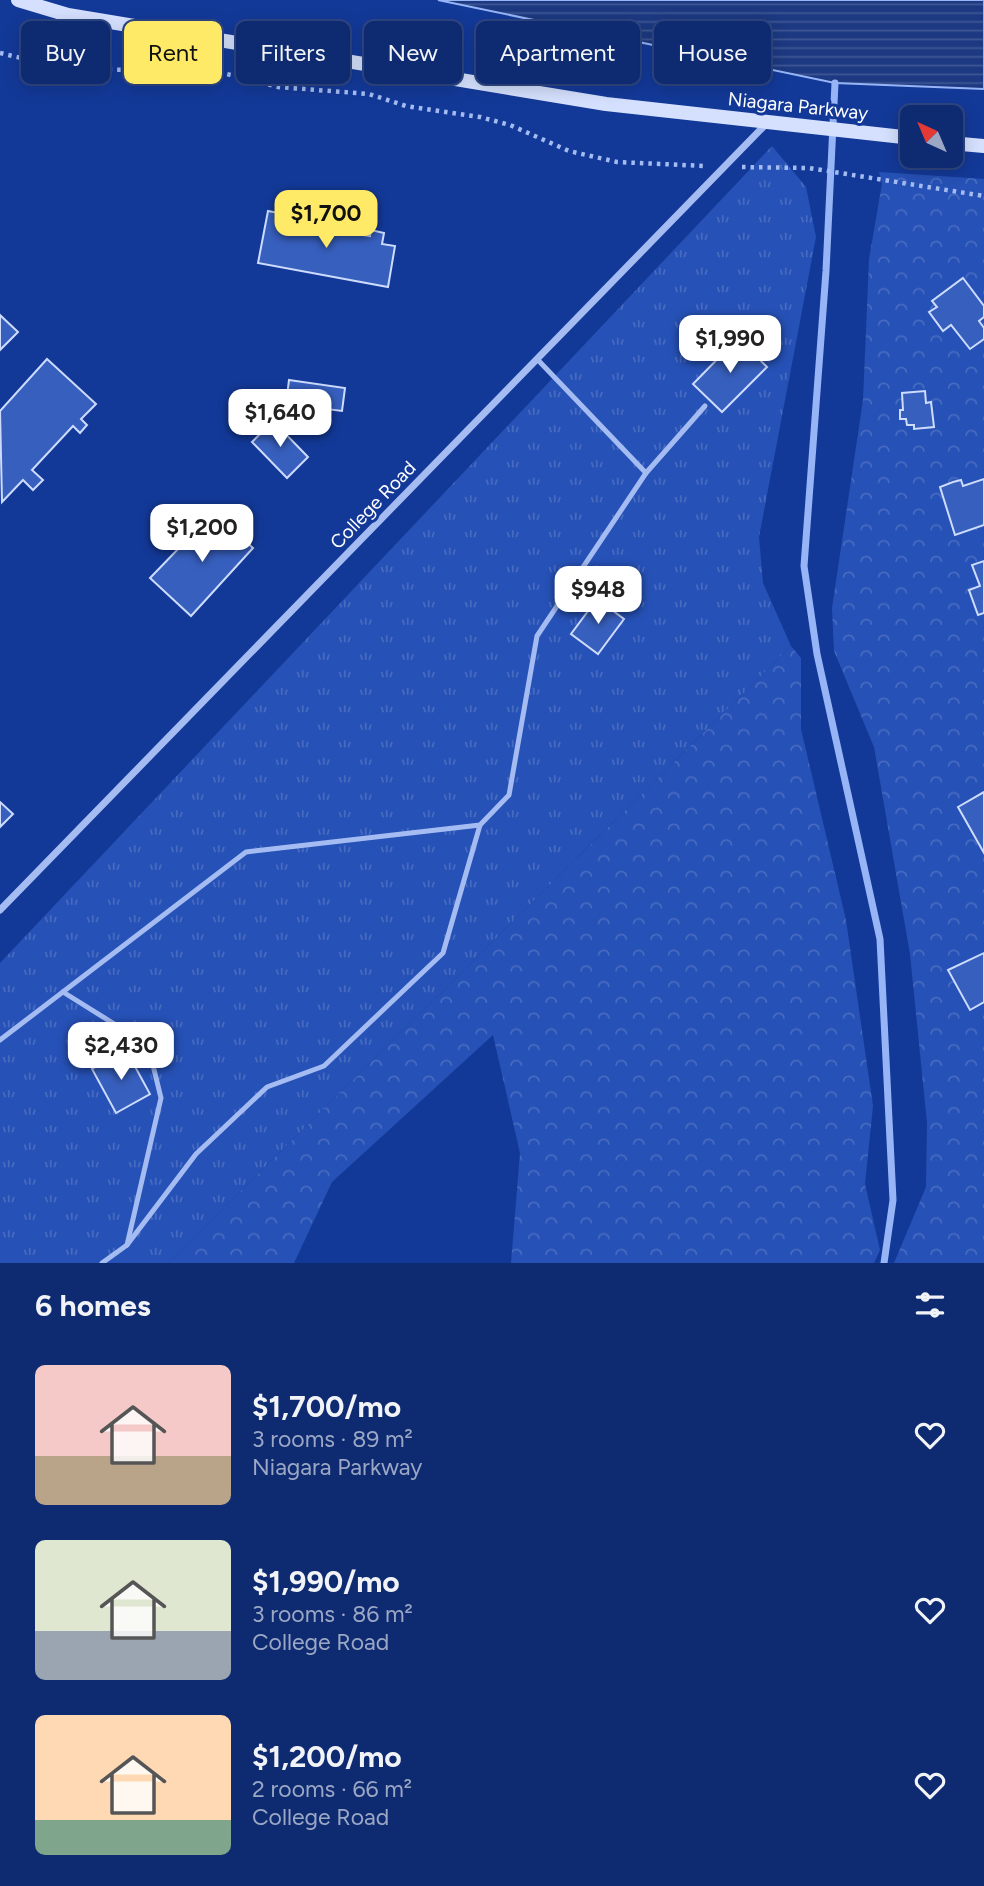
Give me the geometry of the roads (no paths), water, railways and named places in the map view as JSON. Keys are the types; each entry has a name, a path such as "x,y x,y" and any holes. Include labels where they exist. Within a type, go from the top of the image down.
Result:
{"main road":[{"name":"Niagara Parkway","path":"18,0 68,15 593,102 900,137"},
{"path":"963,144 984,146"}],"street":[{"name":"College Road","path":"0,910 768,122"}],"lane":[{"path":"537,359 646,472"},
{"path":"102,1263 127,1245 196,1154 267,1087 324,1066 443,953 480,825 509,795 537,636 646,472 705,406"},
{"path":"0,1040 246,852 480,825"},
{"path":"64,992 148,1045 161,1098 127,1245"}],"waterway":[{"path":"835,83 826,271 804,566 817,654 880,939 893,1200 884,1263"}]}
